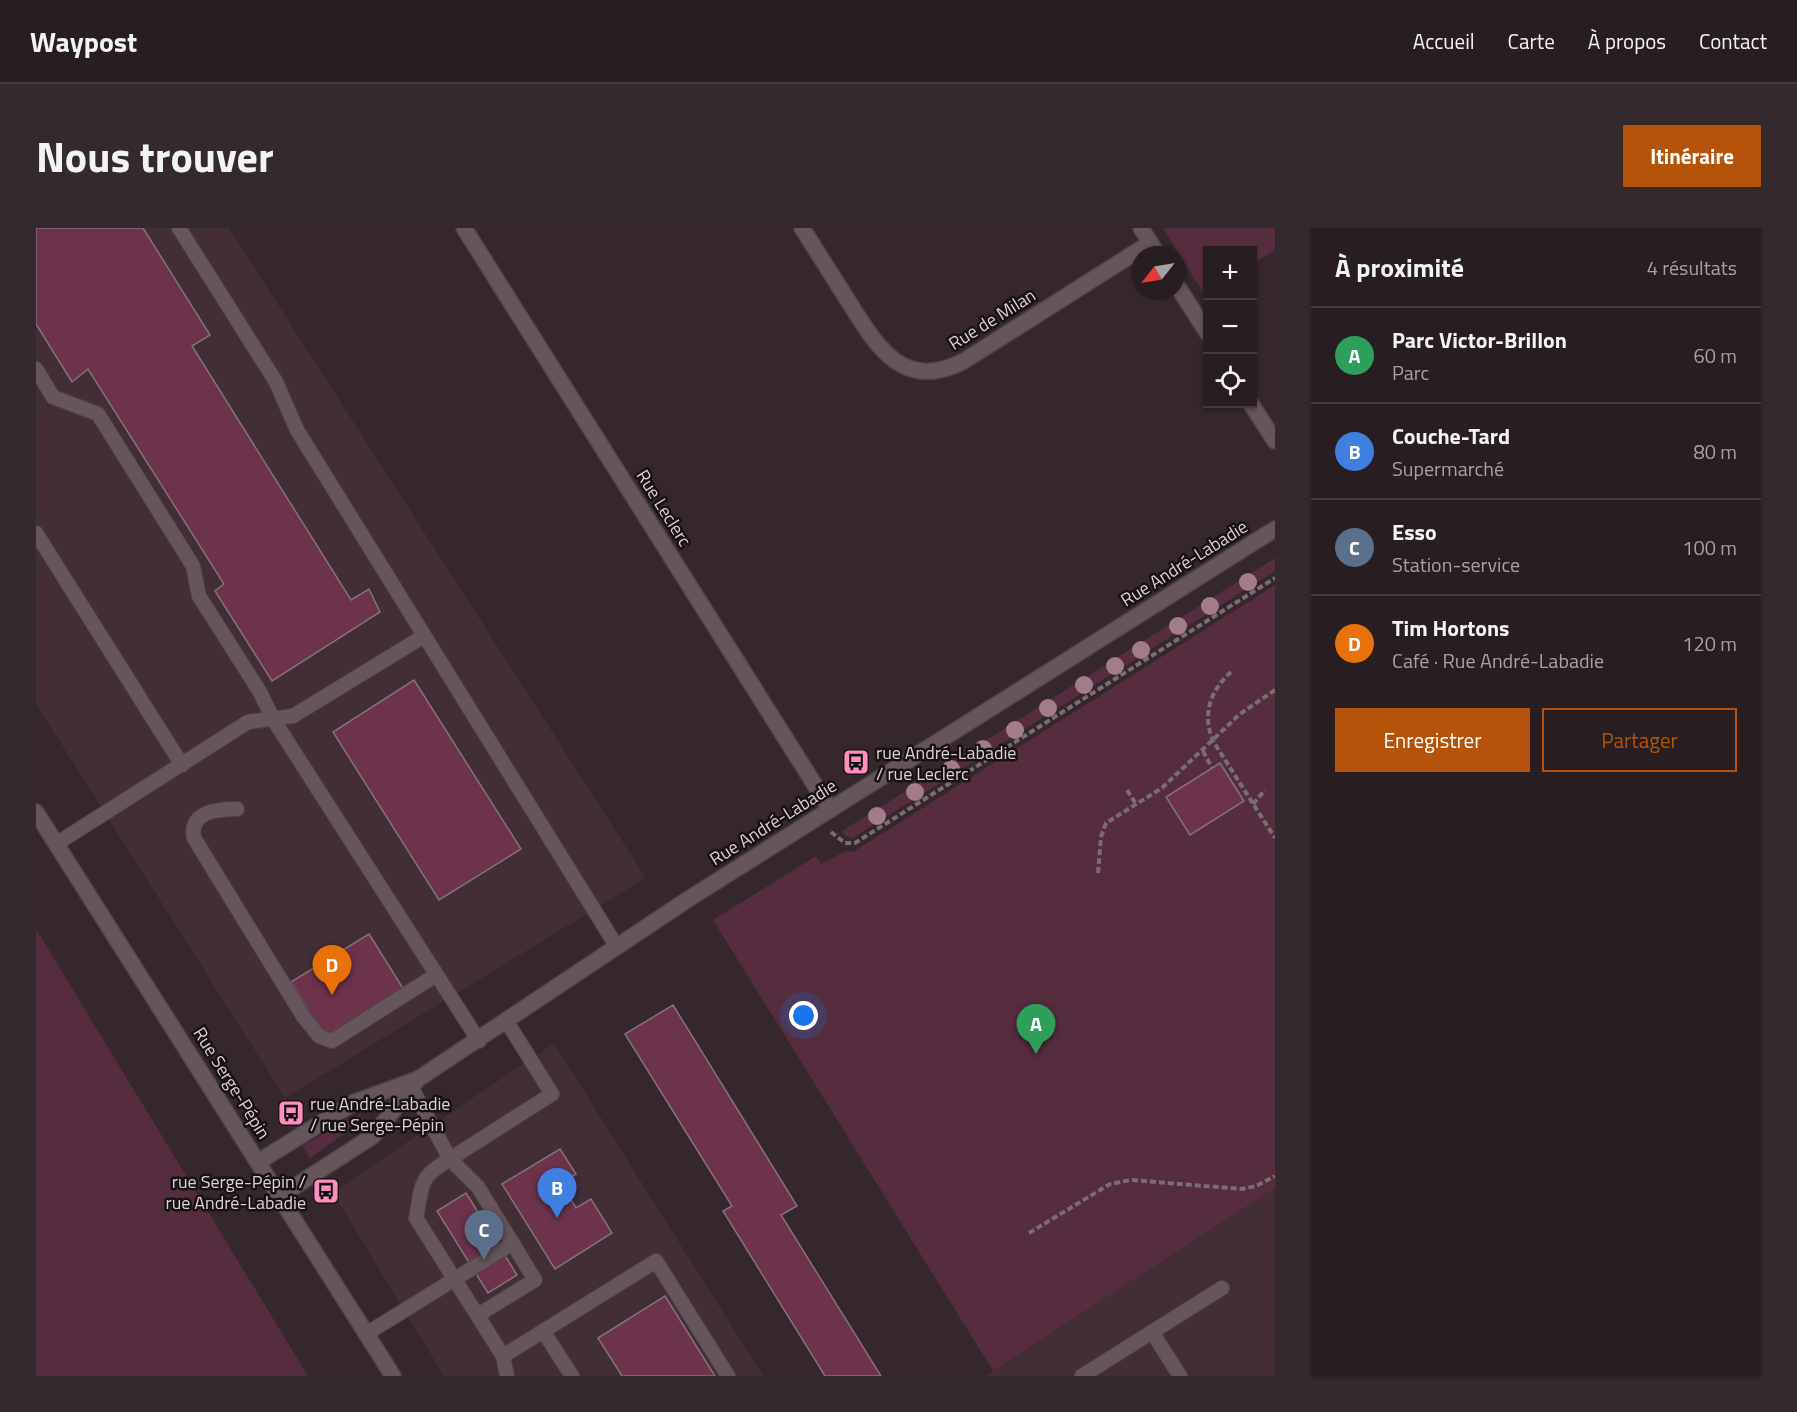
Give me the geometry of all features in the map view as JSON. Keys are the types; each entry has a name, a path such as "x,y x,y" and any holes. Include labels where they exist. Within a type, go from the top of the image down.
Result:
{"street":[{"name":"Rue Leclerc","path":"464,228 830,809"},
{"name":"Rue de Milan","path":"802,228 879,348 901,365 928,371 947,369 964,361 1131,263"},
{"path":"1141,228 1152,246"},
{"path":"1185,298 1203,326"},
{"path":"1254,408 1275,441"},
{"name":"Rue André-Labadie","path":"258,1162 355,1102 413,1083 830,809 1275,529"},
{"name":"Rue Serge-Pépin","path":"36,812 393,1376"},
{"name":"Rue André-Labadie","path":"280,1196 373,1136 413,1083"}],"lane":[{"path":"179,228 276,382 297,430 617,947"},
{"path":"36,369 53,397 98,414 193,566 199,596 260,692 273,719 479,1041"},
{"path":"36,533 182,765"},
{"path":"56,844 248,722 293,716 424,636"},
{"path":"237,809 215,808 203,816 196,823 194,838 303,1016 319,1036 332,1041 436,975"},
{"path":"507,1022 552,1094 431,1170 423,1180 416,1218 503,1356 507,1376"},
{"path":"413,1083 450,1159 478,1187 535,1280 478,1316"},
{"path":"366,1334 513,1243"},
{"path":"503,1356 656,1261 728,1376"},
{"path":"1082,1376 1222,1288"},
{"path":"543,1331 572,1376"},
{"path":"1152,1332 1180,1376"}],"path":[{"path":"837,838 850,845 868,835 1275,578"},
{"path":"1231,672 1218,686 1208,707 1208,728 1275,838"},
{"path":"1098,873 1102,829 1106,823 1162,788 1240,714 1275,690"},
{"path":"1203,751 1212,768"},
{"path":"1127,790 1136,804"},
{"path":"1253,804 1265,790"},
{"path":"1029,1233 1110,1184 1131,1180 1242,1189 1256,1186 1275,1176"}],"shaded area":[{"path":"36,228 229,228 646,878 285,1098 36,704"},
{"path":"1163,228 1275,228 1275,250 1257,261 1257,246 1203,246 1203,292 1185,263 1185,246 1174,246"},
{"path":"1275,558 1275,571 853,838 845,836 842,831"},
{"path":"1275,585 1275,1188 993,1371 713,920 816,856 821,864 846,851 853,852"},
{"path":"36,929 308,1376 36,1376"},
{"path":"554,1043 763,1376 444,1376 336,1198 336,1190"},
{"path":"360,1114 364,1120 310,1158 302,1146"},
{"path":"1275,1188 1275,1376 985,1376 993,1371"}],"building":[{"path":"36,228 143,228 210,335 192,346 351,600 369,589 380,612 272,681 215,591 224,584 88,369 72,382 36,324"},
{"path":"414,680 521,849 439,900 333,732"},
{"path":"1220,763 1244,801 1190,835 1166,797"},
{"path":"369,934 404,990 325,1038 291,982"},
{"path":"673,1005 797,1206 781,1215 881,1376 825,1376 723,1211 732,1206 625,1034"},
{"path":"560,1149 576,1174 561,1183 576,1208 591,1199 612,1233 555,1269 502,1184"},
{"path":"466,1193 517,1275 488,1293 437,1211"},
{"path":"665,1296 715,1376 622,1376 598,1338"}],"place":[{"name":"rue André-Labadie / rue Leclerc","path":"856,762"},
{"name":"Tim Hortons","path":"332,995"},
{"name":"Parc Victor-Brillon","path":"1036,1054"},
{"name":"rue André-Labadie / rue Serge-Pépin","path":"291,1113"},
{"name":"rue Serge-Pépin / rue André-Labadie","path":"326,1191"},
{"name":"Couche-Tard","path":"557,1218"},
{"name":"Esso","path":"484,1260"}]}
